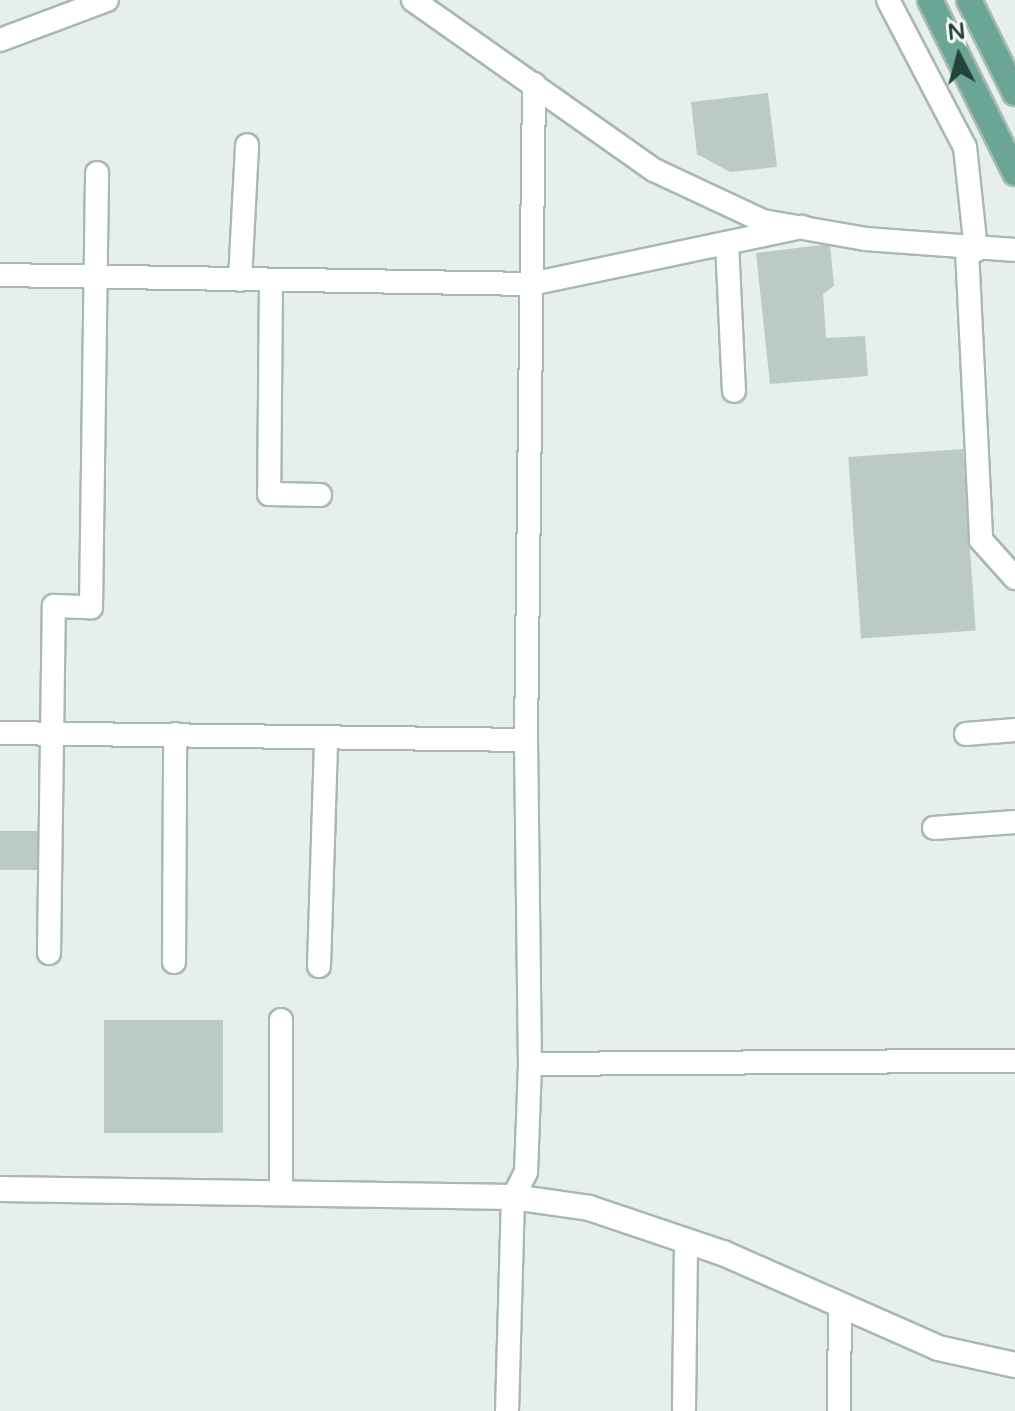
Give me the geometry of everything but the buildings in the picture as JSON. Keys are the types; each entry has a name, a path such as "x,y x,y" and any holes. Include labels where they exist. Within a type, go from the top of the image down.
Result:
{"main road":[{"path":"930,0 1015,173"},
{"path":"969,0 1015,93"}],"street":[{"path":"0,40 107,0"},
{"path":"413,0 654,170 763,221 971,250 1015,250"},
{"path":"888,0 965,147 981,540 1015,578"},
{"path":"507,1411 513,1197 526,1172 530,1064 526,740 534,84"},
{"path":"240,280 247,145"},
{"path":"49,953 54,606 91,607 98,278 97,173"},
{"path":"0,275 531,284 802,227"},
{"path":"727,243 734,391"},
{"path":"271,280 269,494 320,495"},
{"path":"966,734 1015,730"},
{"path":"0,733 526,740"},
{"path":"174,962 175,734"},
{"path":"319,966 326,737"},
{"path":"934,828 1015,822"},
{"path":"281,1020 281,1194"},
{"path":"530,1064 1015,1061"},
{"path":"0,1189 513,1197 589,1208 686,1240 938,1348 1015,1365"},
{"path":"684,1409 686,1240"},
{"path":"839,1411 840,1304"}]}
